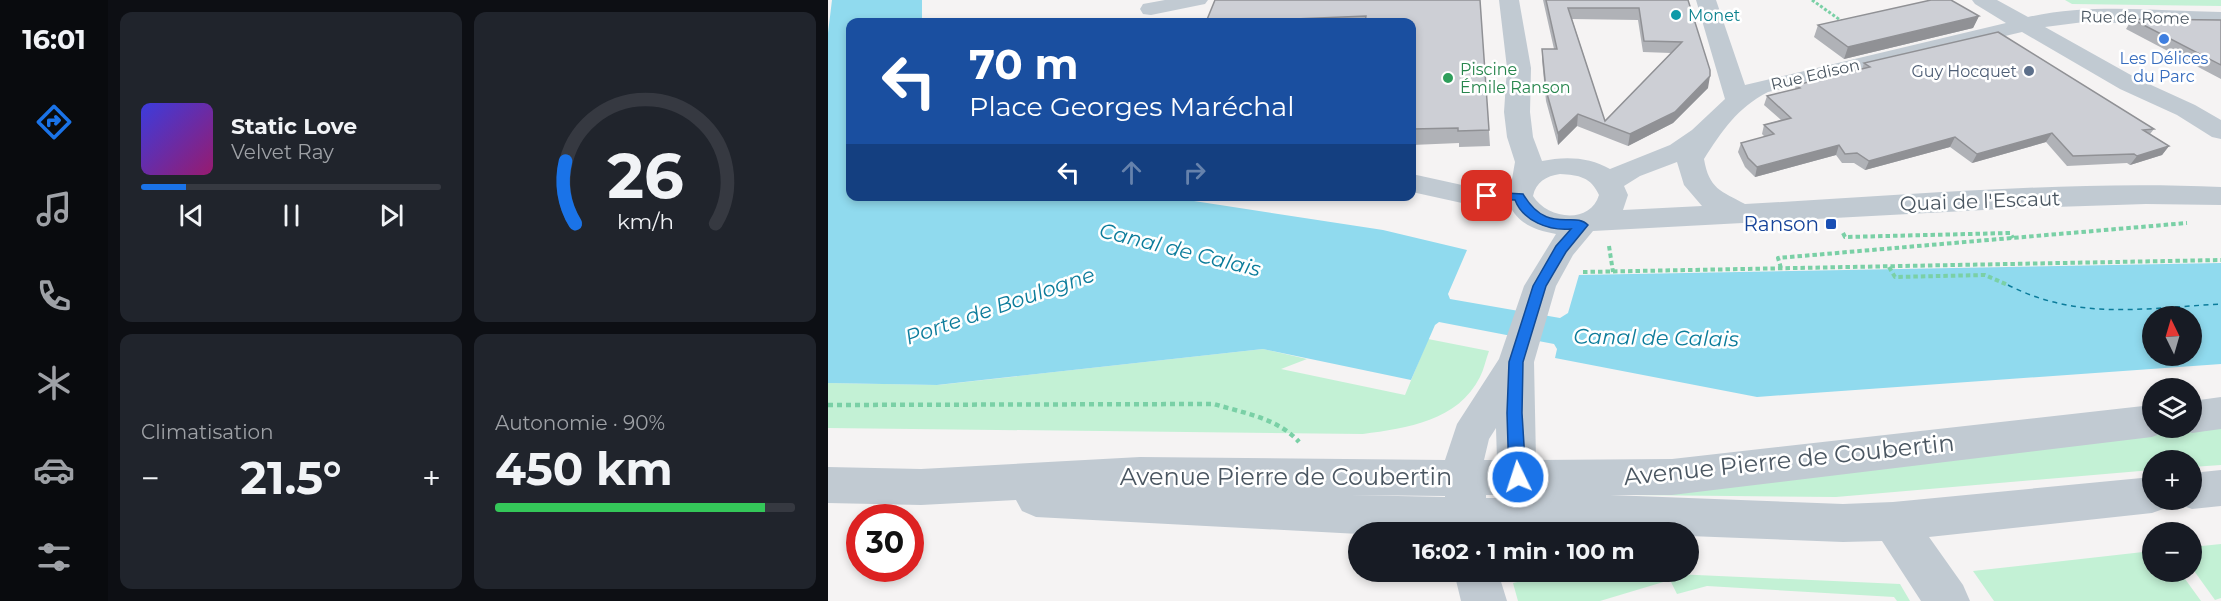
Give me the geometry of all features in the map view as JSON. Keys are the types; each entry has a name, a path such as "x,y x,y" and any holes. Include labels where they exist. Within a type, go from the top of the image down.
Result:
{"street":[{"path":"1152,11 1198,0"},
{"path":"1509,0 1519,68 1517,112 1520,137 1529,162 1524,195 1542,255 1540,286"},
{"path":"1706,0 1738,100"},
{"path":"1982,0 2129,84 2195,115 2221,131"},
{"path":"2015,0 2159,81 2221,123"},
{"name":"Rue de Rome","path":"2049,19 2084,16 2221,18"},
{"name":"Rue Edison","path":"1612,188 1611,181 1618,175 1677,153 1707,133 1738,100 1760,87 2049,19"},
{"path":"1707,133 1690,159 1698,187 1714,202 1734,210"},
{"path":"1573,166 1595,172 1612,188 1611,206 1602,216 1587,223 1563,226 1539,219 1524,195 1543,169 1573,166"},
{"name":"Quai de l'Escaut","path":"2171,193 2221,178"},
{"path":"1416,184 1462,194 1524,195"},
{"name":"Quai de l'Escaut","path":"1612,188 1638,202 1658,206 1790,211"},
{"name":"Quai de l'Escaut","path":"1587,223 2171,193 2221,196"},
{"path":"1467,509 1465,454 1471,436 1516,362 1540,286 1561,249 1587,223"},
{"path":"1516,362 1515,413 1519,497 1580,513 1843,523 2142,496"},
{"path":"2202,416 2221,413"},
{"name":"Avenue Pierre de Coubertin","path":"828,485 921,487 1084,501 1379,516 1467,509 1519,497 1672,477 2142,422"},
{"path":"2202,490 2221,488"},
{"path":"1893,520 1947,601"},
{"path":"1479,582 1484,601"}],"path":[{"path":"1812,0 1890,56"},
{"path":"1781,268 1778,258 2190,223"},
{"path":"1842,230 1845,237 2010,233 2014,238"},
{"path":"1609,247 1613,272"},
{"path":"1574,272 2221,260"},
{"path":"1889,266 1895,277 1984,275 2008,285"},
{"path":"828,405 1214,404 1267,420 1292,434 1299,443"}],"green space":[{"path":"2065,0 2221,0 2221,6 2072,4"},
{"path":"1428,339 1489,351 1480,377 1459,404 1445,413 1414,425 1380,432 1363,434 828,428 828,383 938,385 1263,349 1307,359 1281,369 1405,395"},
{"path":"2221,422 2221,465 2202,466 2202,450 2142,450 2142,471 1836,497 1633,495 1979,450 2142,433 2142,438 2202,438 2202,425"},
{"path":"2221,544 2221,598 2215,600 2202,582 2202,546"},
{"path":"2142,552 2142,582 2187,582 2201,601 1994,601 1973,571"},
{"path":"1699,575 1900,584 1910,601 1897,601 1894,597 1707,586 1677,594 1671,582 1699,582"},
{"path":"1663,582 1600,601 1518,601 1513,583"}],"water":[{"path":"832,0 922,0 922,18 846,18 846,201 1194,201 1383,230 1467,250 1448,294 1450,299 1560,318 1568,313 1579,275 2221,263 2221,364 2202,365 2202,306 2142,306 2142,366 2193,366 1757,397 1555,358 1557,349 1554,344 1439,322 1435,325 1411,380 1263,349 937,385 828,383 828,33"}],"building":[{"path":"1215,0 1480,0 1489,130 1416,129 1416,18 1366,18 1366,16 1208,18"},
{"path":"1546,0 1688,0 1710,76 1675,112 1630,134 1578,114 1558,133 1546,90 1542,49 1557,49","holes":["1568,8 1639,8 1644,41 1682,42 1605,121"]},
{"path":"1931,0 1951,0 1979,16 1848,47 1818,25"},
{"path":"2132,19 2221,20 2221,65"},
{"path":"1998,32 2154,129 2143,130 2169,146 2137,156 2134,154 2073,156 2052,133 1977,154 1955,137 1869,161 1857,153 1845,154 1839,145 1757,167 1748,158 1741,143 1774,134 1764,125 1791,118 1767,96 1800,88 1796,85 1870,67 1864,63"}],"ferry route":[{"path":"2008,285 2061,304 2087,308 2113,310 2221,304"}],"place":[{"name":"Monet","path":"1676,15"},
{"name":"Les Délices du Parc","path":"2164,39"},
{"name":"Guy Hocquet","path":"2029,71"},
{"name":"Piscine Émile Ranson","path":"1448,78"},
{"name":"Ranson","path":"1831,224"}],"route":[{"path":"1487,196 1519,196 1524,208 1539,219 1563,226 1582,225 1564,244 1540,286 1516,362 1515,446 1518,477"}],"water label":[{"name":"Canal de Calais","path":"1180,250"},
{"name":"Porte de Boulogne","path":"1000,306"},
{"name":"Canal de Calais","path":"1656,338"}]}
